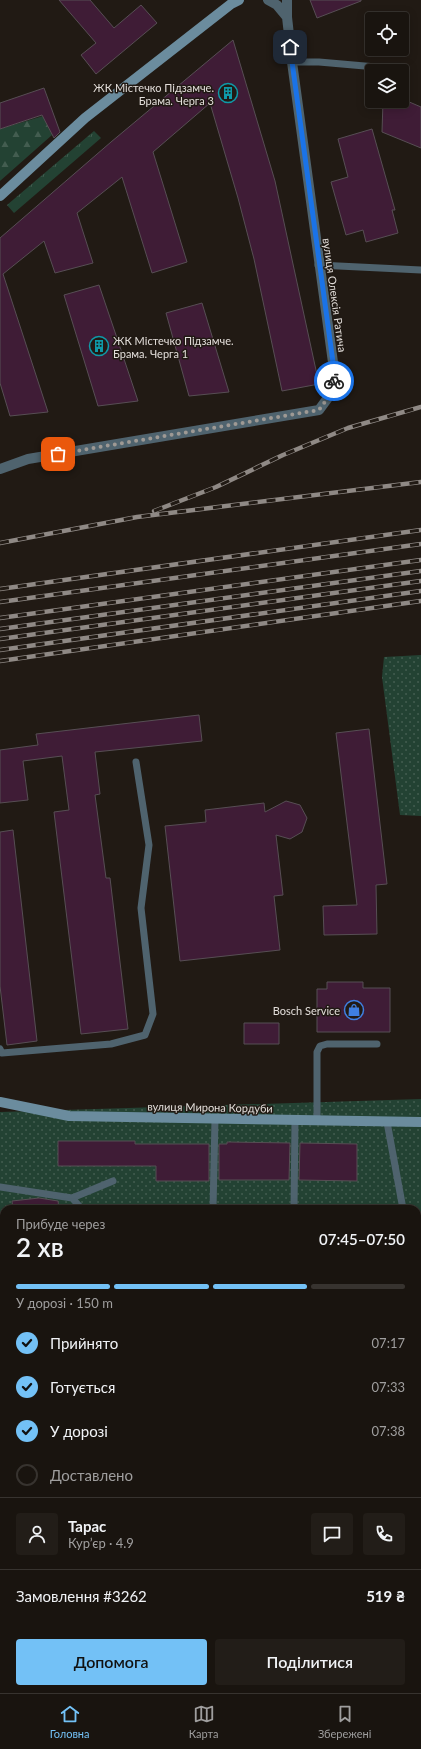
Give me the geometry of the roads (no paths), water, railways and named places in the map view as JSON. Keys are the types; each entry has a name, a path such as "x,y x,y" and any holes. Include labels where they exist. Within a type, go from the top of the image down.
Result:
{"street":[{"path":"268,0 277,5 287,17"},
{"name":"вулиця Олексія Ратича","path":"0,469 28,460 319,410 330,395 335,377 318,265 292,62 287,17 287,0"},
{"path":"0,196 85,118 237,1"},
{"name":"вулиця Мирона Кордуби","path":"0,1102 69,1116 421,1122"}],"lane":[{"path":"292,62 319,62 365,65"},
{"path":"318,265 421,270"},
{"path":"0,1049 2,1053 111,1044 145,1035 153,1014 141,908 149,845 136,762"},
{"path":"317,1120 317,1052 320,1046 327,1044 377,1044"},
{"path":"213,1205 215,1119"},
{"path":"294,1205 295,1120"},
{"path":"387,1122 402,1205"},
{"path":"0,1187 72,1198 113,1181"},
{"path":"72,1198 78,1205"}],"railway":[{"path":"154,511 216,487 283,455 348,428 421,407"},
{"path":"0,543 137,517 421,482"},
{"path":"0,589 421,530"},
{"path":"0,602 421,544"},
{"path":"0,618 421,560"},
{"path":"0,629 421,571"},
{"path":"0,639 421,581"},
{"path":"0,650 421,591"},
{"path":"0,661 421,601"}],"place":[{"name":"ЖК Містечко Підзамче. Брама. Черга 3","path":"228,93"},
{"name":"ЖК Містечко Підзамче. Брама. Черга 1","path":"99,346"},
{"name":"Bosch Service","path":"354,1010"}]}
